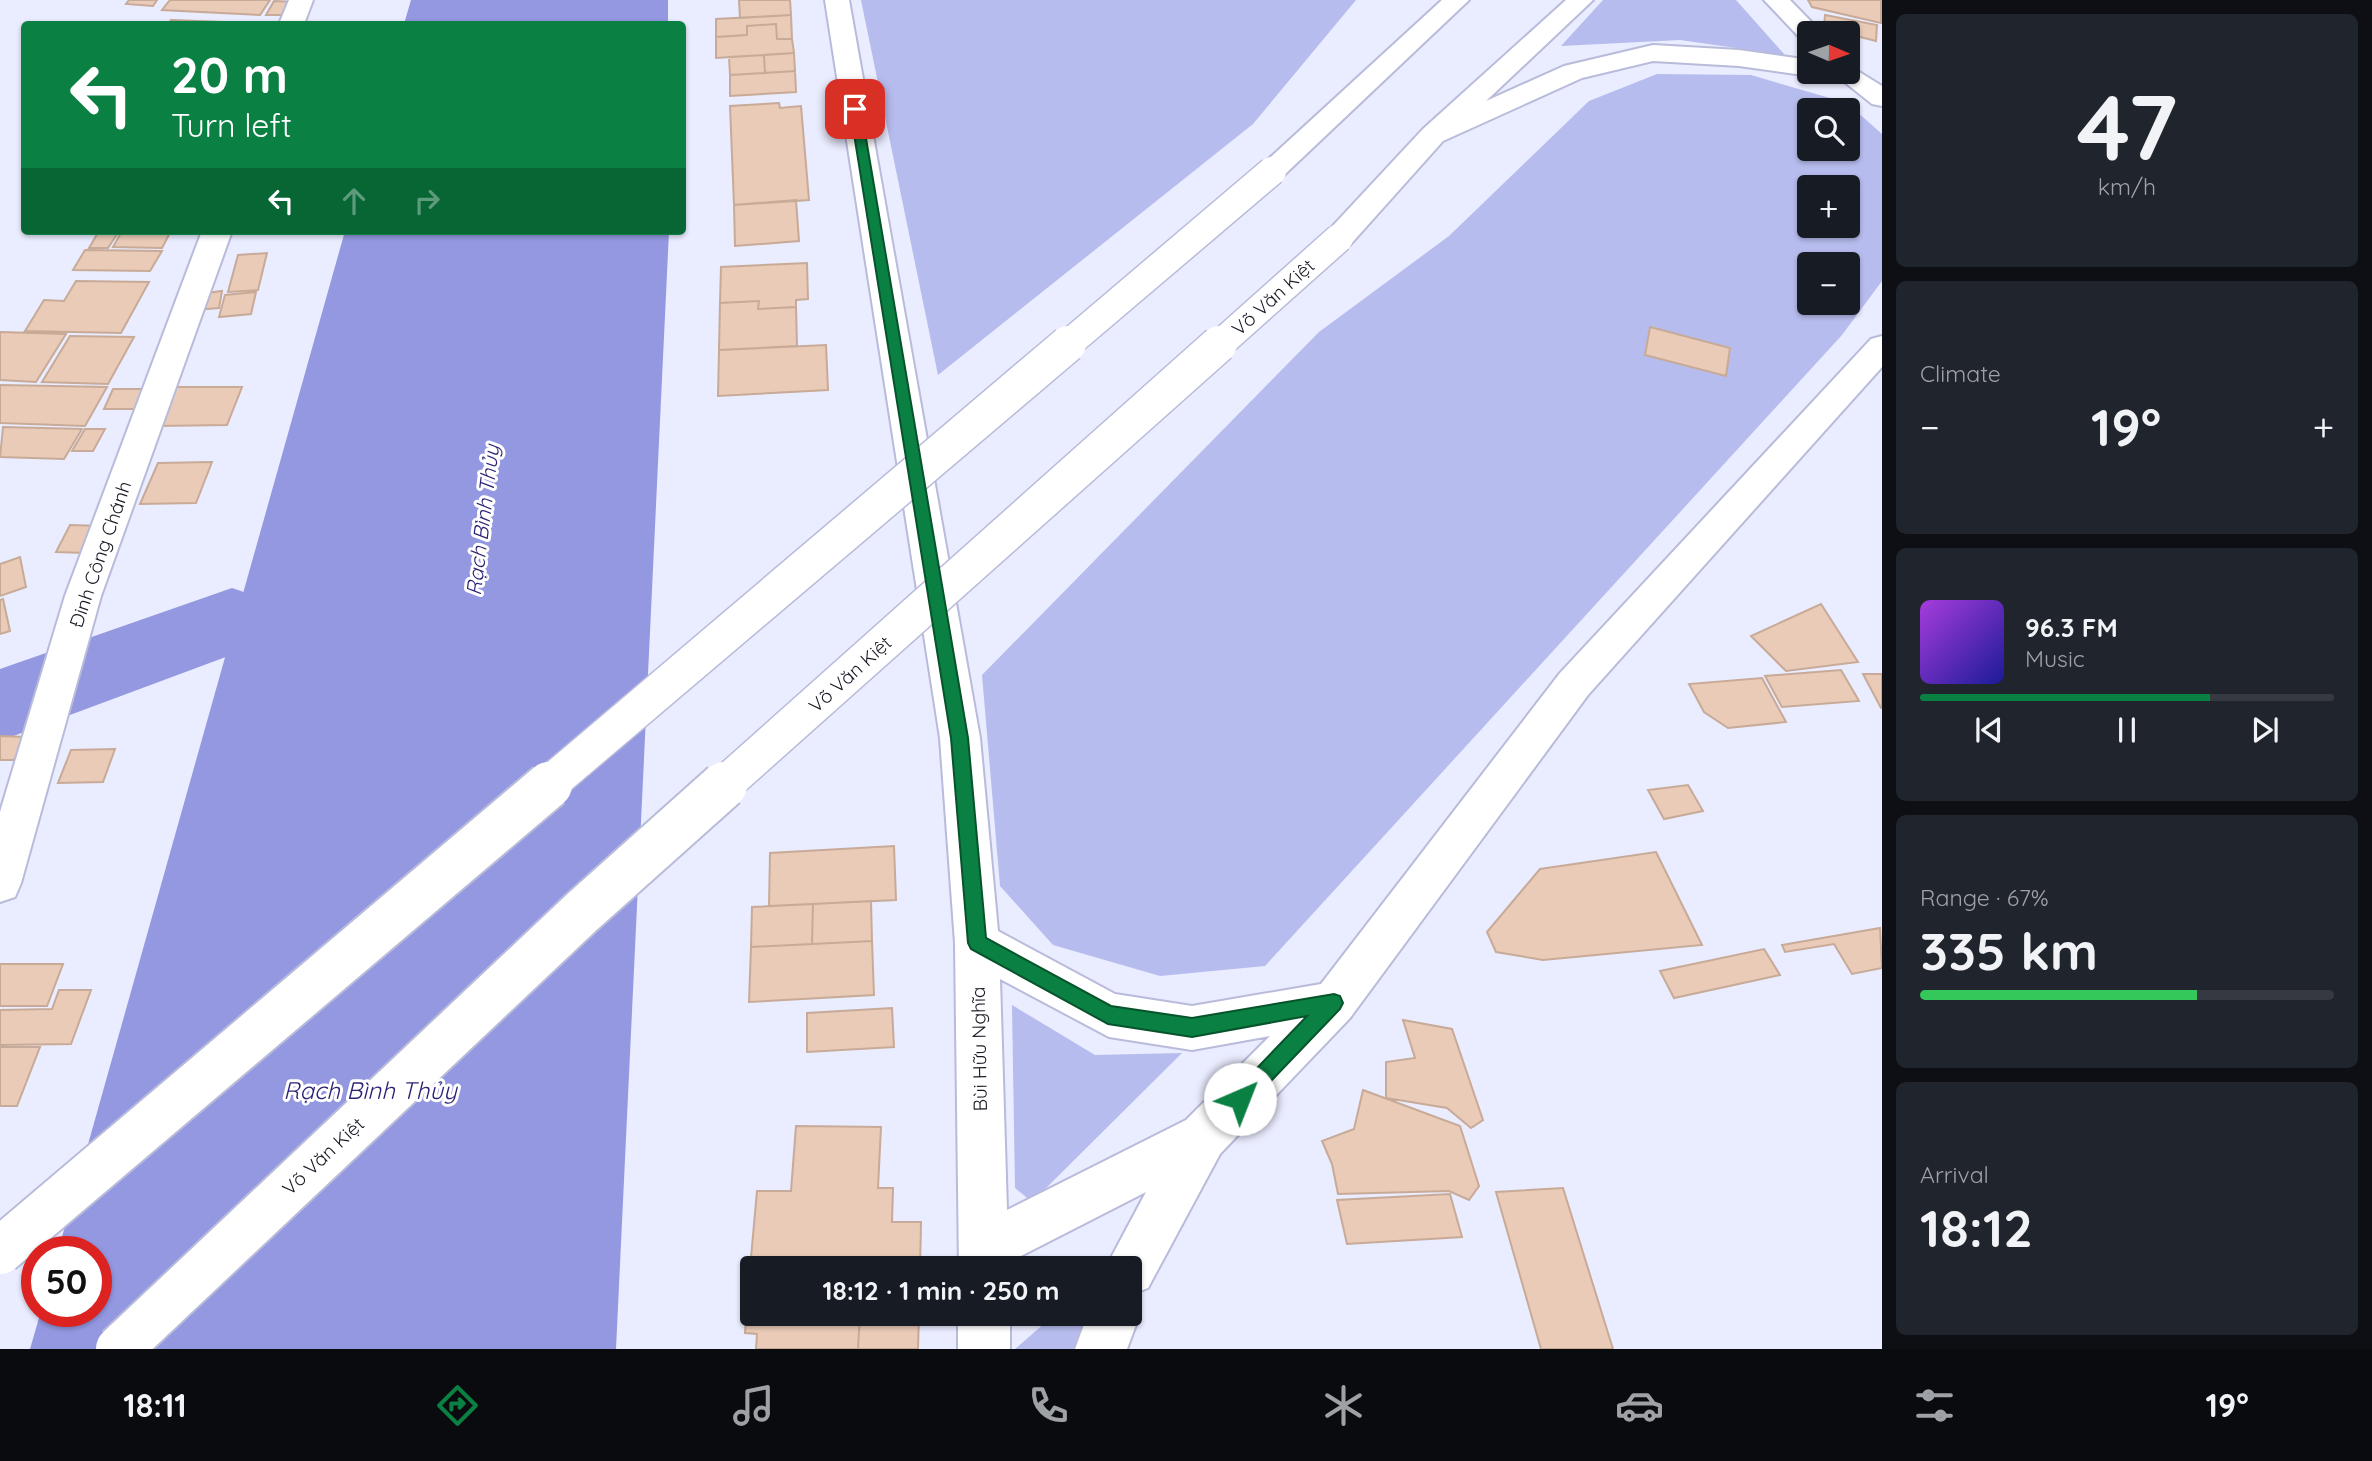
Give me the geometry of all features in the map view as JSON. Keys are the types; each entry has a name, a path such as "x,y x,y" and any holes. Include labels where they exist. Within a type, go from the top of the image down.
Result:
{"main road":[{"path":"293,21 301,0"},
{"name":"Bùi Hữu Nghĩa","path":"837,0 960,738 977,943 984,1256"},
{"path":"0,1251 1272,171 1457,0"},
{"name":"Võ Văn Kiệt","path":"119,1349 582,912 1339,238 1433,135 1581,0"},
{"path":"1776,0 1797,21"},
{"path":"1433,135 1573,72 1653,53 1740,58 1797,66"},
{"path":"1860,83 1882,98"},
{"name":"Đinh Công Chánh","path":"2,876 83,596 215,235"},
{"path":"1138,1256 1203,1137 1334,1003 1574,684 1882,346"},
{"path":"977,943 1108,1015 1192,1028 1334,1003"},
{"path":"989,1256 1203,1137"},
{"path":"984,1326 984,1349"},
{"path":"1101,1349 1110,1326"}],"shaded area":[{"path":"861,0 1356,0 1253,124 938,375"},
{"path":"1603,0 1736,0 1785,55 1680,40 1561,46"},
{"path":"1657,74 1751,75 1830,98 1797,98 1797,161 1860,161 1860,115 1882,134 1882,281 1860,311 1860,252 1797,252 1797,315 1857,315 1842,335 1265,966 1160,976 1053,945 1000,886 982,675 1319,332 1449,236 1589,101"},
{"path":"1012,1005 1095,1055 1182,1053 1032,1202 1015,1188"},
{"path":"1041,1326 1084,1326 1075,1349 1015,1349"}],"water":[{"path":"411,0 668,0 668,21 405,21"},
{"name":"Rạch Bình Thủy","path":"344,235 669,235 616,1349 30,1349 36,1327 112,1327 112,1236 62,1236"}],"building":[{"path":"129,0 157,0 153,6 126,4"},
{"path":"170,0 270,0 260,15 162,10"},
{"path":"739,0 790,0 791,15 740,18"},
{"path":"1808,0 1881,0 1881,23 1812,7"},
{"path":"274,1 295,2 287,15 266,15"},
{"path":"791,15 792,39 777,39 776,24 747,26 747,35 716,37 716,19"},
{"path":"1825,15 1856,21 1825,21"},
{"path":"1860,22 1877,25 1876,41 1860,37"},
{"path":"776,24 777,39 792,39 794,53 716,58 716,37 747,35 747,26"},
{"path":"794,53 795,71 765,73 764,55"},
{"path":"764,55 765,73 730,75 729,57"},
{"path":"795,71 796,92 730,96 730,75"},
{"path":"779,103 780,108 801,106 809,200 734,205 730,106"},
{"path":"796,200 799,241 735,246 734,205"},
{"path":"97,235 116,235 108,248 89,248"},
{"path":"120,235 169,235 162,248 113,247"},
{"path":"85,250 162,251 150,271 73,270"},
{"path":"267,253 258,290 228,292 238,255"},
{"path":"807,263 808,299 796,300 796,307 758,309 759,301 720,303 721,267"},
{"path":"76,281 149,282 121,333 25,331 44,300 64,301"},
{"path":"222,291 219,308 195,310 199,294"},
{"path":"256,292 251,314 219,317 225,295"},
{"path":"759,301 758,309 796,307 797,346 719,350 720,303"},
{"path":"1650,327 1730,348 1726,376 1645,355"},
{"path":"0,332 66,334 36,382 0,380"},
{"path":"70,336 134,337 108,384 42,382"},
{"path":"826,345 828,390 718,396 719,350"},
{"path":"0,385 107,387 85,426 0,423"},
{"path":"173,387 242,387 227,425 157,426"},
{"path":"113,389 147,389 137,409 104,409"},
{"path":"3,427 82,429 64,459 0,457"},
{"path":"85,429 105,429 93,451 72,451"},
{"path":"212,462 196,503 140,504 158,463"},
{"path":"70,525 100,526 86,553 56,552"},
{"path":"20,557 26,587 0,596 0,564"},
{"path":"3,599 10,631 0,634 0,600"},
{"path":"1821,604 1858,662 1786,671 1751,636"},
{"path":"1841,670 1859,701 1782,707 1765,676"},
{"path":"1863,674 1882,674 1882,708 1881,708"},
{"path":"1762,678 1786,722 1728,728 1704,712 1689,684"},
{"path":"0,736 26,737 14,760 0,760"},
{"path":"115,749 103,782 58,783 71,750"},
{"path":"1688,785 1703,811 1664,819 1648,790"},
{"path":"894,846 896,900 769,906 770,853"},
{"path":"1656,852 1702,945 1543,960 1496,952 1487,932 1540,869"},
{"path":"871,901 872,941 812,944 813,904"},
{"path":"813,904 812,944 751,947 752,907"},
{"path":"1880,928 1882,968 1852,974 1834,944 1785,952 1782,945"},
{"path":"872,941 874,995 749,1002 751,947"},
{"path":"1764,949 1780,975 1674,998 1660,971"},
{"path":"0,964 63,964 47,1006 0,1006"},
{"path":"59,990 91,990 71,1044 0,1045 0,1010 52,1009"},
{"path":"892,1008 894,1047 807,1052 807,1013"},
{"path":"1403,1020 1452,1029 1483,1120 1471,1128 1447,1108 1386,1098 1386,1062 1415,1058"},
{"path":"0,1047 40,1047 17,1106 0,1106"},
{"path":"1363,1090 1460,1126 1479,1186 1469,1200 1449,1191 1338,1194 1332,1164 1322,1141 1354,1129"},
{"path":"796,1126 881,1127 878,1188 893,1188 892,1222 921,1222 920,1256 751,1256 757,1191 791,1191"},
{"path":"1563,1188 1613,1349 1541,1349 1496,1192"},
{"path":"1450,1194 1462,1237 1347,1244 1337,1200"},
{"path":"746,1326 859,1326 858,1349 756,1349 757,1334 745,1333"},
{"path":"859,1326 919,1326 918,1349 858,1349"}],"waterway":[{"path":"0,705 232,621"}],"route":[{"path":"855,109 960,738 977,943 1108,1015 1192,1028 1334,1003 1240,1099"}]}
